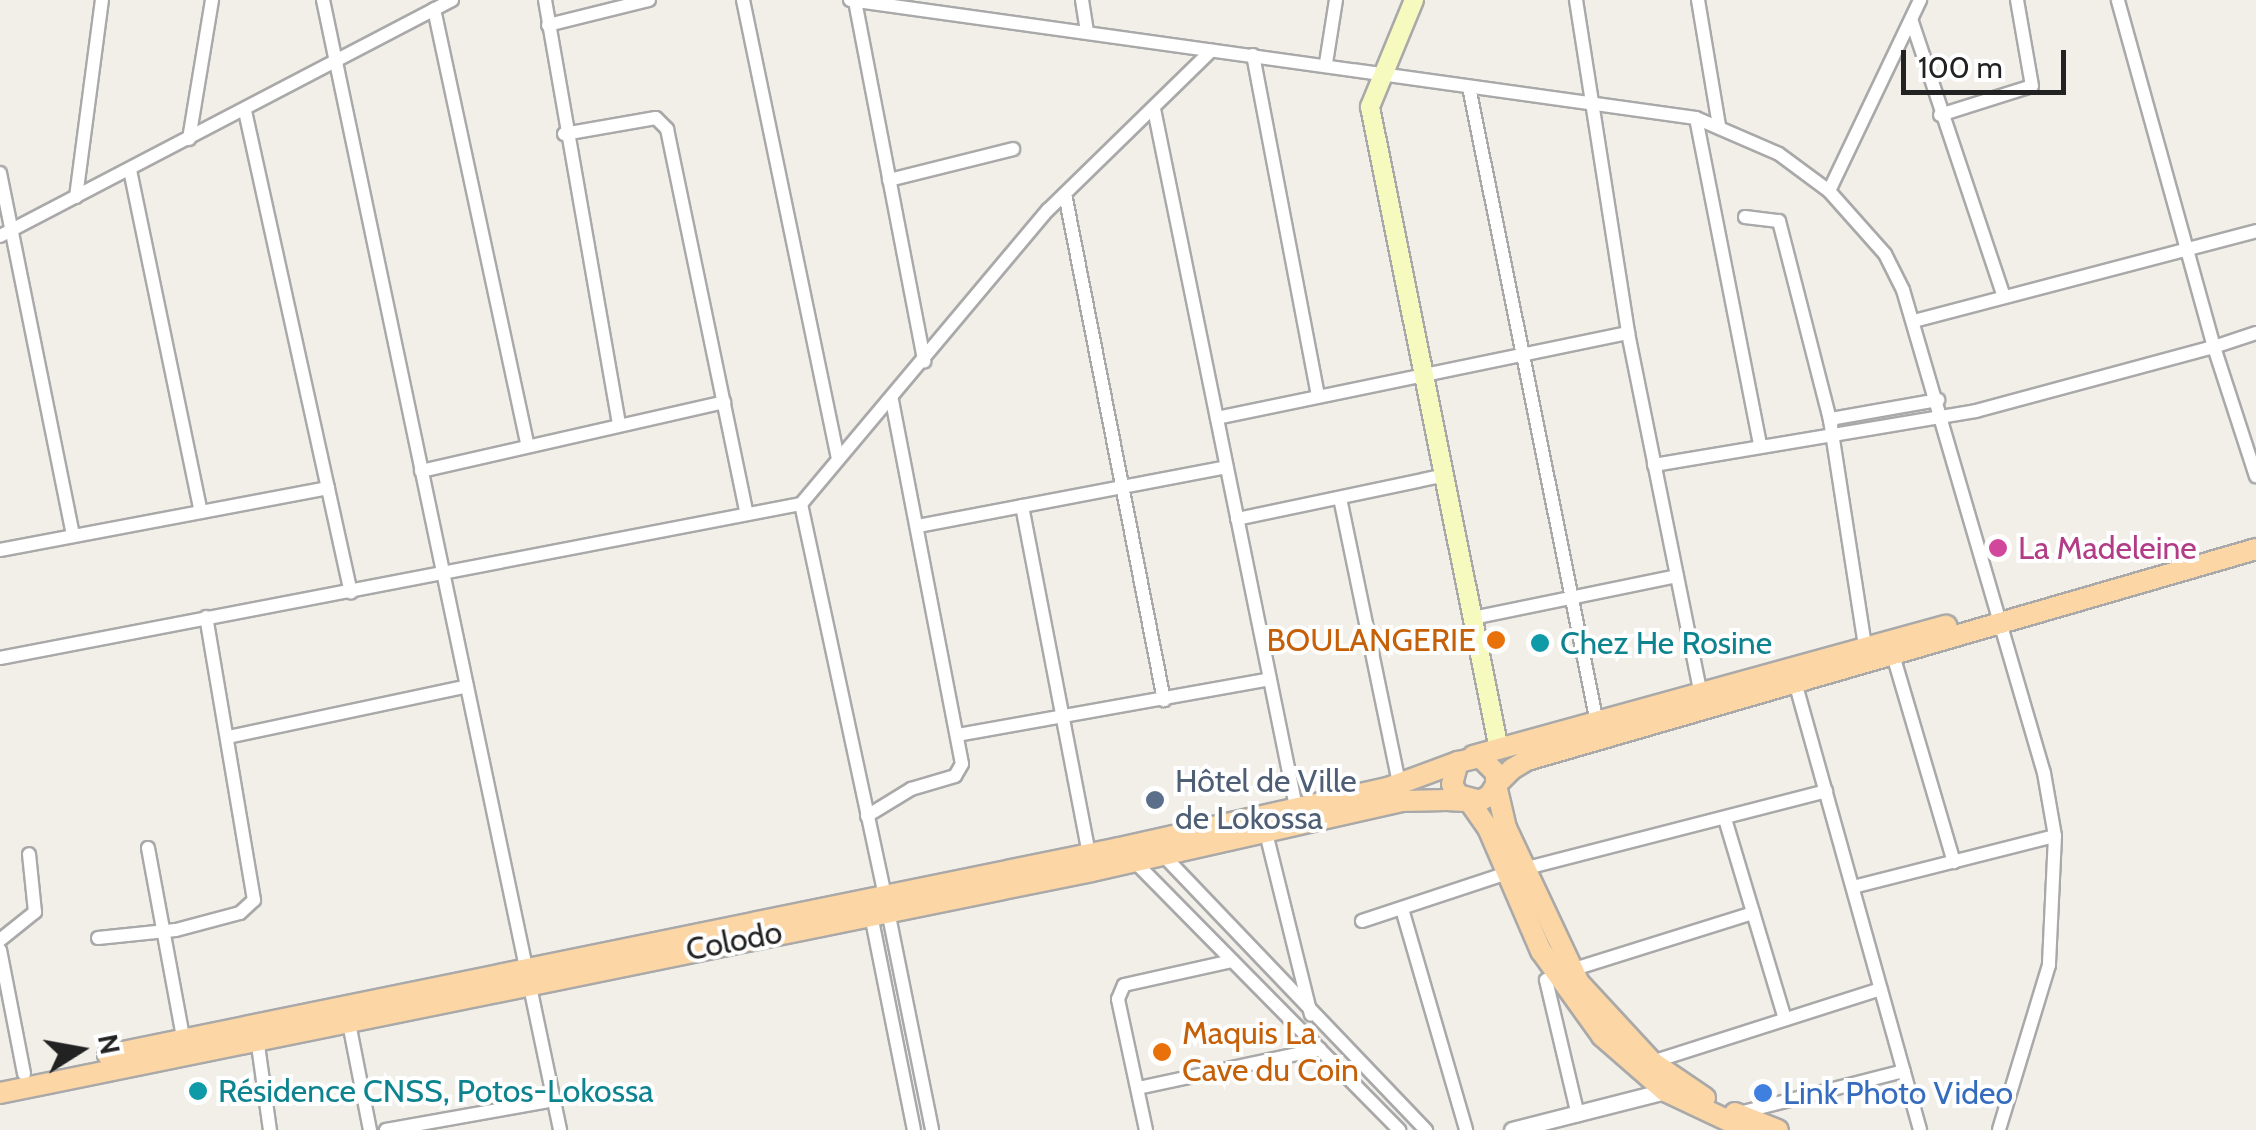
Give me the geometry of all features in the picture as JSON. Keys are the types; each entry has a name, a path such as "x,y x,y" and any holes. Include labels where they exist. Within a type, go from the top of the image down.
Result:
{"main road":[{"path":"1414,0 1370,108 1420,375 1499,749"},
{"path":"1468,800 1480,801 1527,760 1893,655 2003,619 2256,549"},
{"name":"Colodo","path":"1091,862 1134,861 1266,833 1298,816 1499,749 1865,646 2003,619"},
{"path":"1515,871 1490,762 1463,760 1452,784 1468,800 1515,871 1563,973 1602,1036 1665,1091 1742,1122 1778,1130"},
{"name":"Colodo","path":"0,1080 183,1038 881,907 1298,816 1402,801 1468,800"},
{"path":"1563,973 1652,1062 1742,1122"},
{"name":"Colodo","path":"0,1093 348,1018 528,974"}],"street":[{"path":"76,197 102,0"},
{"path":"189,140 212,0"},
{"path":"323,0 560,1130"},
{"path":"0,236 452,0"},
{"path":"545,0 564,134 619,422"},
{"path":"548,25 649,0"},
{"path":"743,0 838,458"},
{"path":"924,360 852,0 904,4 1087,34 1326,63 1696,118 1779,154 1829,191 1885,254 1914,320 2003,619 2055,836 2049,965 1999,1130"},
{"path":"1082,0 1087,34"},
{"path":"1326,63 1336,0"},
{"path":"1576,0 1628,334 1701,694"},
{"path":"1698,0 1719,126"},
{"path":"1829,191 1920,0"},
{"path":"1940,115 2032,86 2016,0"},
{"path":"2118,0 2214,347 2256,476"},
{"path":"434,9 526,444"},
{"path":"1912,22 2004,298"},
{"path":"0,658 801,504 1065,194 1211,51"},
{"path":"1253,55 1318,396"},
{"path":"1469,87 1526,353 1597,723"},
{"path":"1154,109 1267,680 1298,816"},
{"path":"245,111 351,592"},
{"path":"1696,118 1760,444"},
{"path":"564,134 662,121 747,514"},
{"path":"889,180 1013,149"},
{"path":"130,170 201,512"},
{"path":"0,173 73,536"},
{"path":"1065,194 1164,700"},
{"path":"1744,217 1779,222 1832,432 1865,646"},
{"path":"1914,320 2256,231"},
{"path":"1654,464 1832,432 1939,406 1976,411 2256,333"},
{"path":"1217,418 1628,334"},
{"path":"867,816 899,794 962,772 892,400"},
{"path":"421,471 619,422 724,402"},
{"path":"918,526 1226,467"},
{"path":"1237,519 1441,476"},
{"path":"0,550 328,488"},
{"path":"1340,498 1398,784"},
{"path":"801,504 867,816 914,1130"},
{"path":"1022,506 1091,862"},
{"path":"1473,618 1676,576"},
{"path":"98,938 165,932 240,914 254,900 206,617"},
{"path":"1893,655 1954,862"},
{"path":"957,735 1267,680"},
{"path":"1795,682 1920,1130"},
{"path":"228,737 467,686"},
{"path":"1362,921 1515,871 1826,790"},
{"path":"1725,819 1785,1019"},
{"path":"1266,833 1311,1016"},
{"path":"1853,887 2055,836"},
{"path":"148,848 183,1038"},
{"path":"0,940 35,912 29,854"},
{"path":"1163,855 1311,1016 1426,1130"},
{"path":"1134,861 1399,1130"},
{"path":"881,907 932,1130"},
{"path":"1402,910 1466,1130"},
{"path":"1578,1116 1546,980 1753,913"},
{"path":"0,950 24,1074"},
{"path":"1146,1130 1118,998 1124,984 1232,960"},
{"path":"1652,1062 1881,989"},
{"path":"348,1018 370,1130"},
{"path":"256,1038 270,1130"},
{"path":"1138,1088 1320,1049"},
{"path":"1742,1122 1904,1071"},
{"path":"1512,1130 1665,1091"},
{"path":"386,1130 554,1100"}],"place":[{"name":"La Madeleine","path":"1998,548"},
{"name":"BOULANGERIE","path":"1496,640"},
{"name":"Chez He Rosine","path":"1540,643"},
{"name":"Hôtel de Ville de Lokossa","path":"1155,800"},
{"name":"Maquis La Cave du Coin","path":"1162,1052"},
{"name":"Résidence CNSS, Potos-Lokossa","path":"198,1091"},
{"name":"Link Photo Video","path":"1763,1093"}]}
